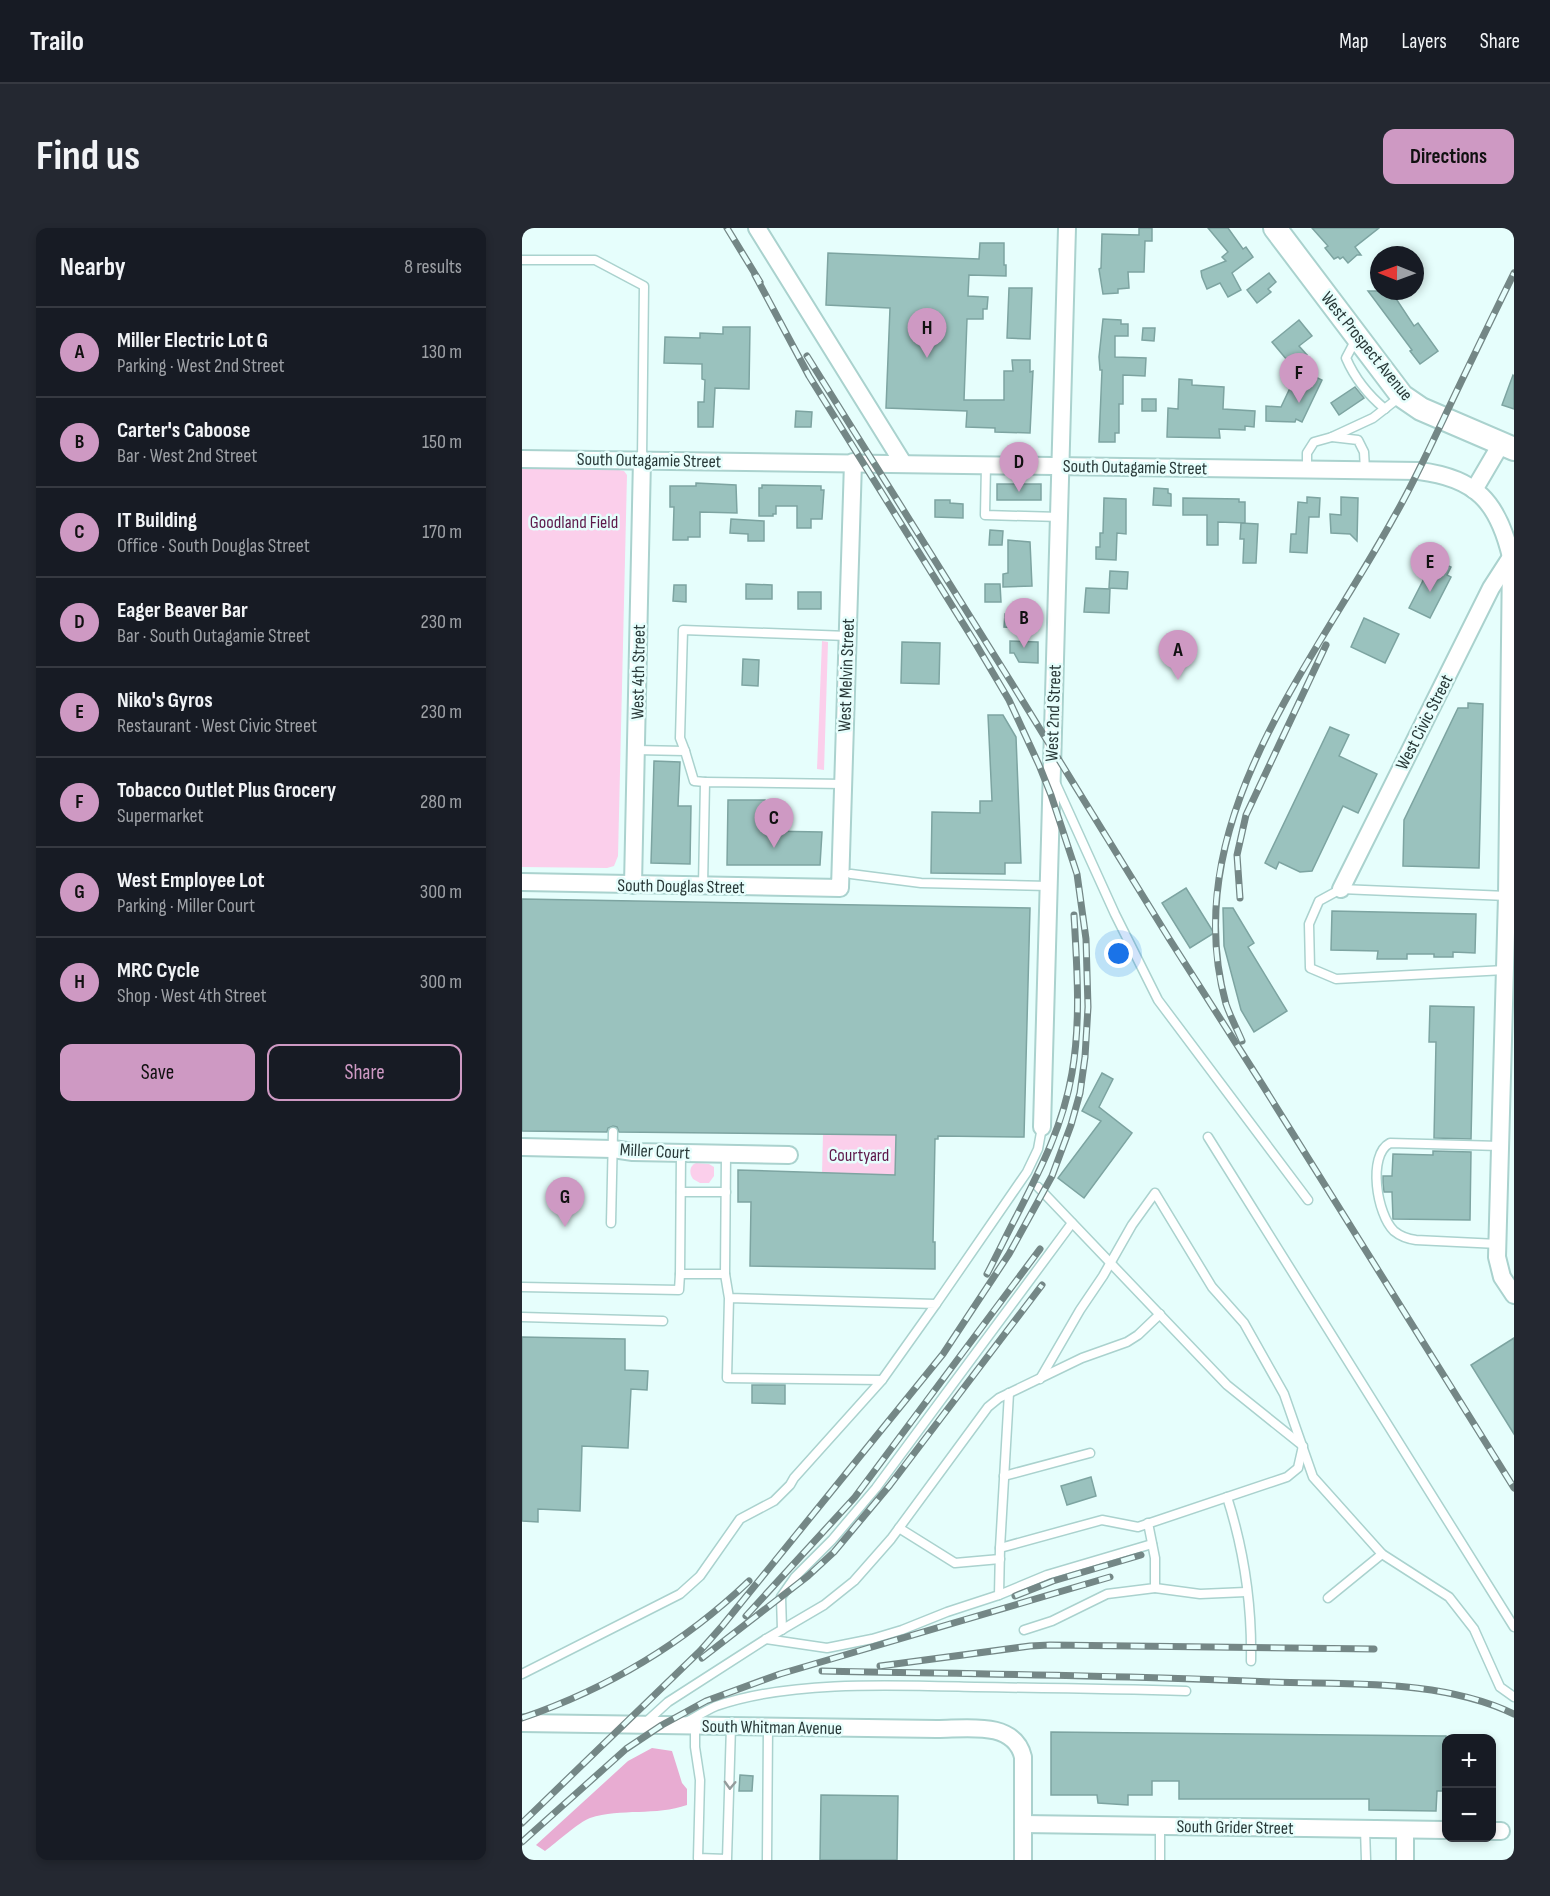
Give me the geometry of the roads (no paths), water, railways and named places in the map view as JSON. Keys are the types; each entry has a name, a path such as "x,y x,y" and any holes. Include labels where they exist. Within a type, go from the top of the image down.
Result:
{"main road":[{"name":"West Prospect Avenue","path":"1275,228 1357,336 1394,402 1421,409 1508,446"}],"street":[{"path":"757,228 903,463"},
{"name":"West 2nd Street","path":"1042,1127 1067,228"},
{"path":"1474,490 1508,446"},
{"name":"South Outagamie Street","path":"522,459 1419,471 1455,478 1474,490 1488,502 1500,519 1511,557 1510,896 1504,970 1498,1244 1499,1268 1502,1278 1513,1294"},
{"name":"West 4th Street","path":"633,885 642,459"},
{"name":"West Melvin Street","path":"840,888 853,462"},
{"name":"West Civic Street","path":"1341,889 1491,588 1511,557"},
{"name":"South Douglas Street","path":"522,882 840,888"},
{"name":"Miller Court","path":"522,1147 613,1141 633,1152 789,1155"},
{"name":"South Whitman Avenue","path":"522,1723 993,1730 1004,1733 1018,1743 1024,1766 1023,1824"},
{"path":"1023,1824 1023,1860"},
{"name":"South Grider Street","path":"1023,1824 1442,1830"},
{"path":"1405,1830 1405,1860"}],"lane":[{"path":"522,260 595,260 644,286 642,459"},
{"path":"1307,470 1307,453 1314,442 1332,437 1373,418 1394,402"},
{"path":"1332,437 1358,440 1364,452 1365,470"},
{"path":"986,464 985,515 1060,517"},
{"path":"843,784 694,781 680,738 683,630 848,636"},
{"path":"636,750 685,751"},
{"path":"1052,774 1115,914 1158,1000 1308,1200"},
{"path":"703,886 705,782"},
{"path":"851,874 921,883 1049,886"},
{"path":"1504,970 1336,979 1310,968 1309,924 1319,901 1341,889 1510,896"},
{"path":"522,1674 680,1594 700,1576 740,1519 774,1501 783,1493 882,1380 936,1304 1027,1172 1038,1149 1042,1127"},
{"path":"1208,1137 1514,1626"},
{"path":"610,1223 613,1141"},
{"path":"1498,1244 1416,1240 1404,1237 1393,1230 1388,1223 1381,1205 1377,1181 1380,1156 1384,1146 1390,1143 1500,1146"},
{"path":"522,1287 679,1290 681,1153"},
{"path":"726,1154 725,1274 729,1298 727,1378 882,1380"},
{"path":"1038,1187 1227,1384 1303,1446"},
{"path":"681,1192 726,1192"},
{"path":"1040,1379 1132,1225 1155,1194 1212,1287 1244,1323 1284,1394 1313,1477 1382,1554 1449,1597 1474,1629 1500,1687 1514,1697"},
{"path":"782,1630 781,1597 795,1576 832,1540 876,1488 1072,1223"},
{"path":"680,1274 725,1274"},
{"path":"729,1298 936,1304"},
{"path":"642,1725 668,1702 824,1605 854,1581 899,1528 988,1407 1009,1393 1082,1358 1127,1342 1160,1314"},
{"path":"522,1317 663,1321"},
{"path":"999,1595 1009,1393"},
{"path":"1000,1548 1102,1520 1138,1527 1293,1474 1299,1468 1303,1446"},
{"path":"1004,1476 1090,1453"},
{"path":"1227,1497 1243,1553 1251,1621 1251,1662"},
{"path":"1148,1523 1155,1558 1155,1588"},
{"path":"899,1528 955,1563 1000,1559"},
{"path":"766,1639 827,1648 872,1639 999,1595 1047,1575 1152,1544"},
{"path":"1328,1598 1382,1554"},
{"path":"1024,1630 1052,1621 1107,1594 1155,1588 1200,1594 1246,1592"},
{"path":"731,1726 727,1859 698,1858 700,1780 695,1747 688,1726 714,1707 769,1694 835,1687 931,1686 1186,1691"},
{"path":"767,1860 768,1727"},
{"path":"1160,1826 1160,1860"},
{"path":"1365,1829 1366,1860"}],"railway":[{"path":"727,228 760,282"},
{"path":"1242,1041 1226,1004 1216,937 1220,872 1236,809 1261,748 1292,688 1407,493 1514,273"},
{"path":"522,1823 700,1651 943,1354 1009,1254 1052,1176 1080,1093 1088,1007 1086,939 1077,874 1051,795 1009,700 809,376 755,275"},
{"path":"807,356 1514,1488"},
{"path":"1240,898 1237,855 1246,815 1326,645"},
{"path":"987,1274 1042,1165 1057,1129 1068,1092 1075,1053 1077,1014 1074,915"},
{"path":"746,1616 855,1497 1040,1249"},
{"path":"702,1658 808,1576 834,1552 890,1485 1042,1285"},
{"path":"1015,1596 1053,1581 1141,1555"},
{"path":"522,1842 626,1749 662,1725 706,1701 780,1674 1110,1577"},
{"path":"522,1718 584,1693 643,1662 698,1624 749,1581"},
{"path":"880,1666 1050,1645 1374,1649"},
{"path":"822,1671 1364,1684 1426,1689 1486,1703 1514,1714"}],"place":[{"name":"MRC Cycle","path":"927,358"},
{"name":"Tobacco Outlet Plus Grocery","path":"1299,403"},
{"name":"Eager Beaver Bar","path":"1019,492"},
{"name":"Niko's Gyros","path":"1430,592"},
{"name":"Carter's Caboose","path":"1024,648"},
{"name":"Miller Electric Lot G","path":"1178,680"},
{"name":"IT Building","path":"774,848"},
{"name":"West Employee Lot","path":"565,1227"}],"park label":[{"name":"Goodland Field","path":"574,522"},
{"name":"Courtyard","path":"859,1155"}]}
